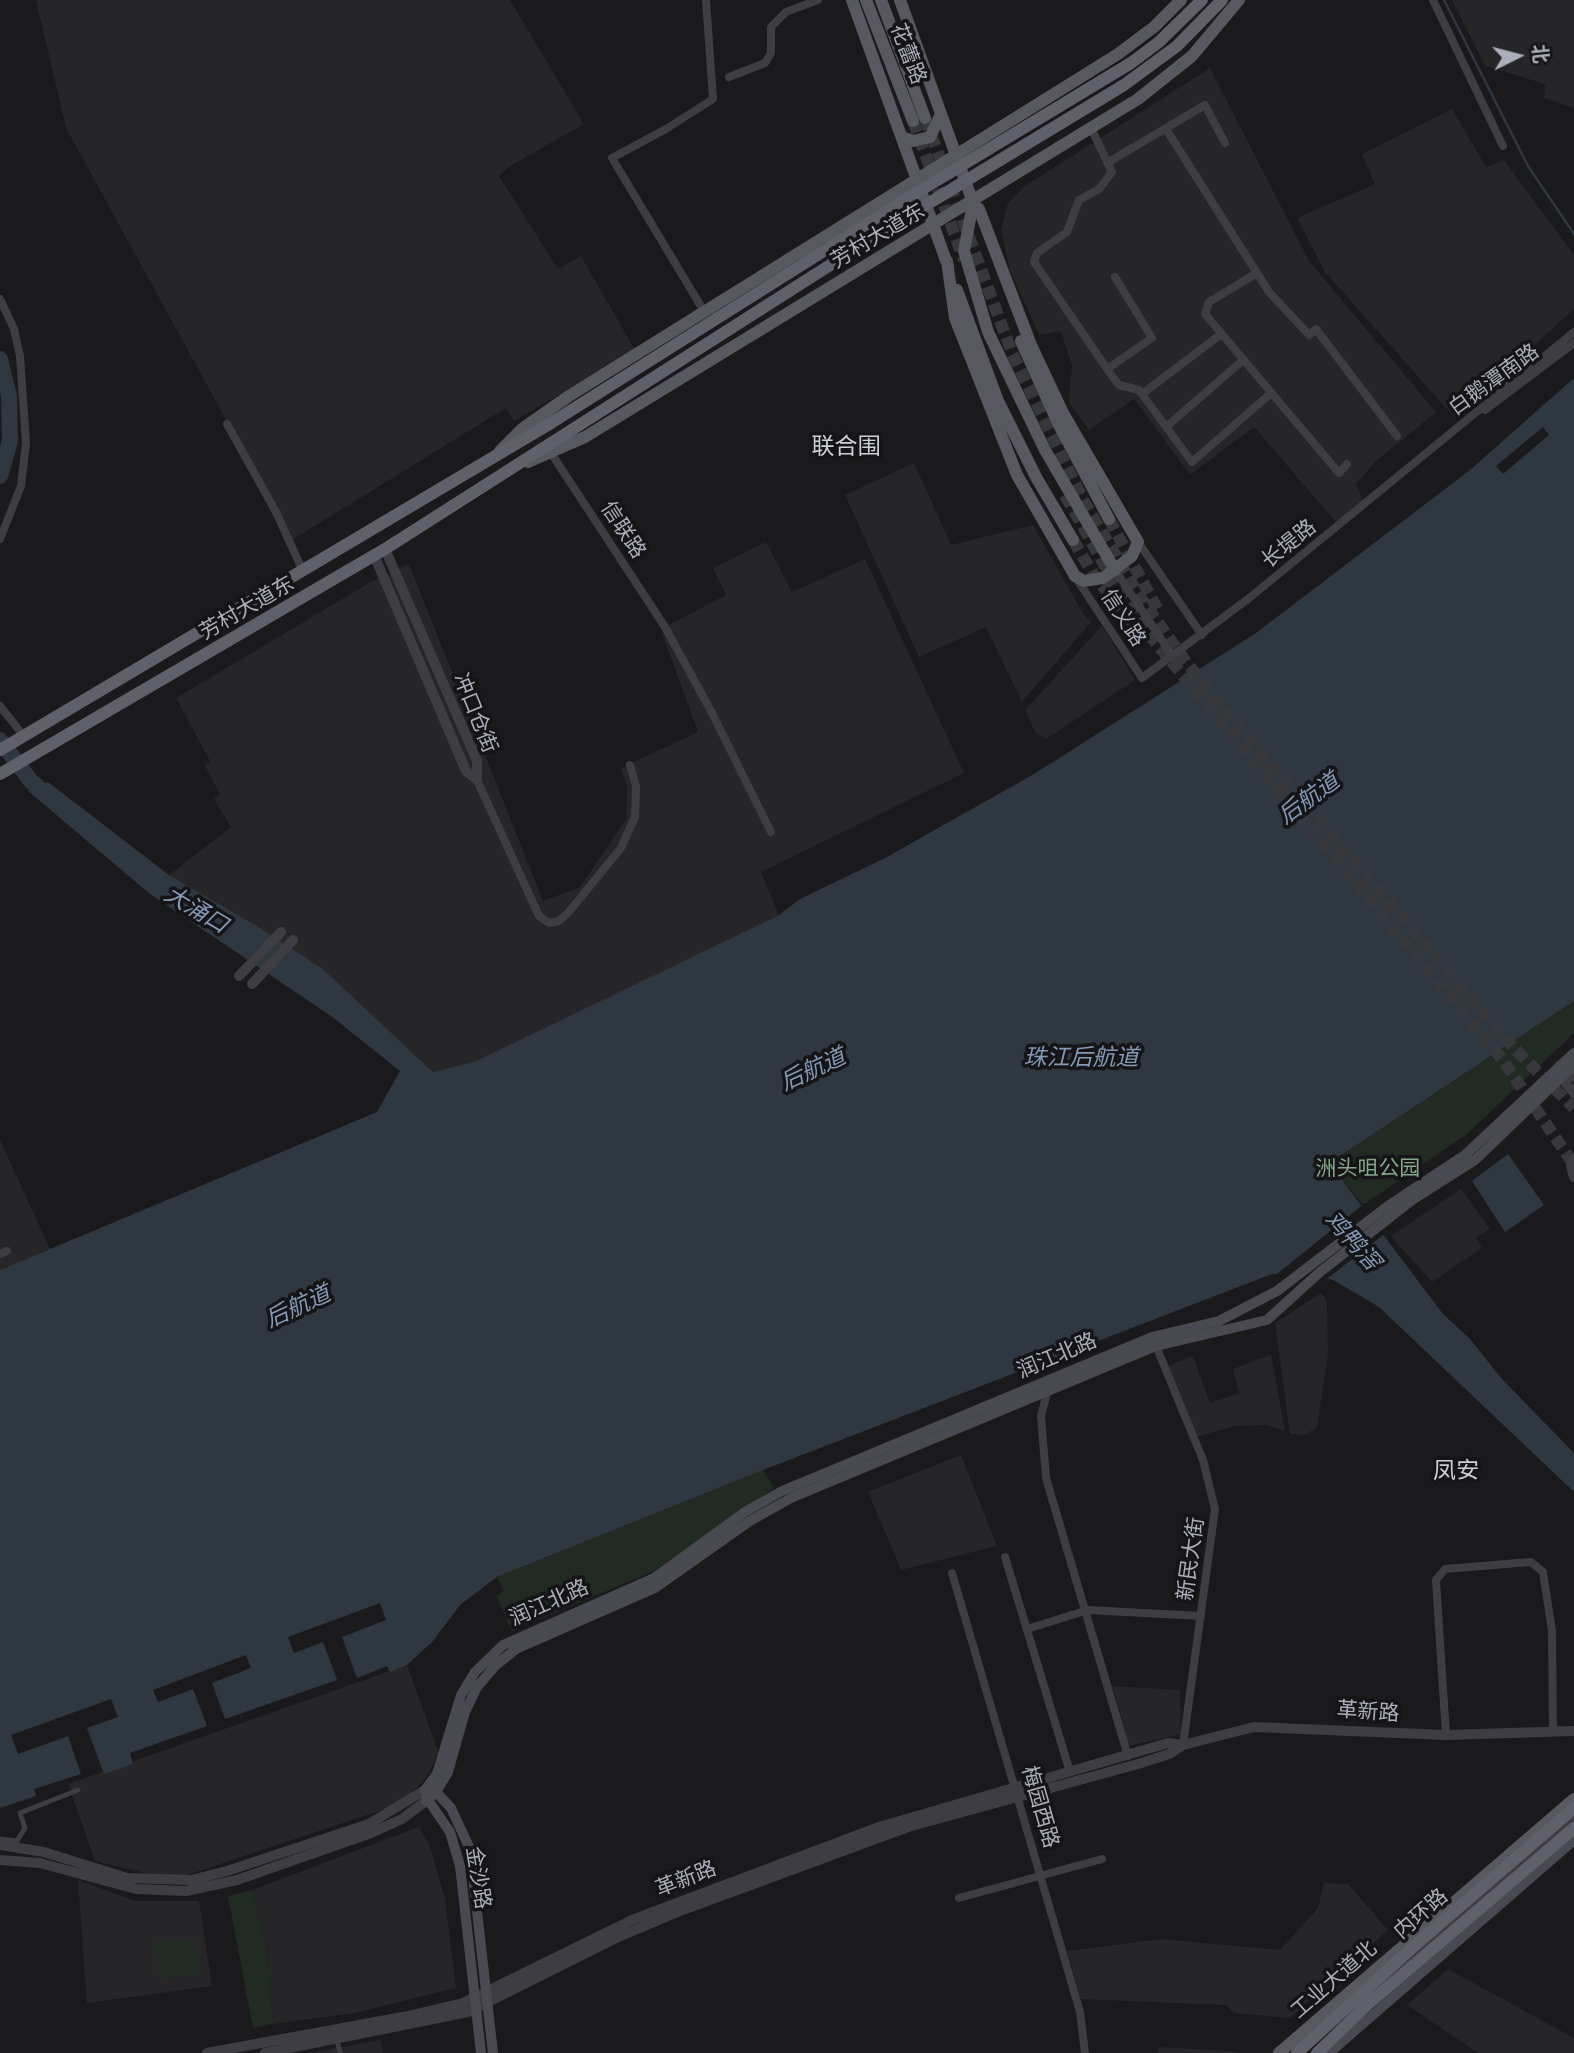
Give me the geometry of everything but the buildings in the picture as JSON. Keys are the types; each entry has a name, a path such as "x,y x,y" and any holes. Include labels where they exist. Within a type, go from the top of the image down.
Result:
{"highway":[{"name":"芳村大道东","path":"11,768 379,552 896,223 1124,85 1160,60 1206,19 1222,0"},
{"name":"芳村大道东","path":"5,747 644,365 974,157 1130,63 1198,5"},
{"name":"内环路","path":"1297,2053 1413,1947 1574,1808"},
{"name":"内环路","path":"1318,2053 1367,2006 1574,1829"},
{"path":"1287,2053 1413,1947"},
{"path":"1306,2053 1367,2006"}],"main road":[{"path":"852,0 998,401 1073,540"},
{"name":"花蕾路","path":"866,0 919,120 881,0"},
{"path":"900,0 957,153 1034,375 1109,519"},
{"name":"芳村大道东","path":"500,451 545,412 1118,54 1154,27 1181,0"},
{"name":"芳村大道东","path":"511,468 585,438 862,267 973,203 1091,128 1175,71 1217,29 1239,0"},
{"path":"904,138 913,141 930,137 941,114"},
{"path":"947,261 955,318 990,414 1017,475 1075,576 1092,581 1115,570 1132,556 1138,542 1059,404 1008,289 979,209 973,203"},
{"path":"973,203 964,251 988,332 1045,450 1115,570"},
{"path":"838,230 862,267"},
{"path":"1168,1338 1219,1321 1285,1286 1388,1206 1497,1131 1567,1071 1574,1053"},
{"path":"1168,1338 1267,1320 1320,1272 1412,1200 1458,1173 1497,1131"},
{"name":"润江北路","path":"429,1794 461,1696 475,1672 503,1645 653,1578 745,1512 782,1491 1168,1338"},
{"name":"润江北路","path":"429,1794 448,1772 470,1700 487,1674 516,1649 656,1588 750,1521 791,1498 1047,1393 1154,1342"},
{"name":"金沙路","path":"429,1794 460,1822 470,1849 493,2053"},
{"name":"金沙路","path":"429,1794 455,1846 481,2053"},
{"name":"工业大道北","path":"1279,2053 1574,1799"},
{"name":"工业大道北","path":"1318,2053 1574,1829"},
{"path":"1534,1864 1574,1840"},
{"path":"1329,2053 1497,1896"},
{"path":"1306,2053 1336,2024 1365,1979"}],"street":[{"path":"705,313 612,158 666,130 713,100 706,0"},
{"path":"729,77 765,63 771,53 771,27 786,12 818,0"},
{"path":"1433,0 1503,146"},
{"path":"1107,163 1205,105 1224,143"},
{"path":"1091,128 1112,172 1100,189 1079,200 1067,232 1037,253 1034,262 1107,369 1119,384 1142,394 1192,462 1270,394"},
{"path":"1166,130 1269,292 1309,335 1316,329 1397,436"},
{"path":"1257,273 1206,307 1205,313 1220,335 1339,473 1346,464"},
{"path":"1107,369 1152,338 1115,277"},
{"path":"0,299 13,329 22,372 26,459 17,500 0,539"},
{"name":"白鹅潭南路","path":"1453,431 1574,332"},
{"path":"1142,394 1220,335"},
{"name":"白鹅潭南路","path":"1453,431 1496,403 1574,343"},
{"path":"1166,427 1242,361"},
{"path":"227,424 275,512 302,569"},
{"name":"长堤路","path":"1142,678 1202,635 1453,431"},
{"name":"信联路","path":"551,453 665,627 711,711 771,832"},
{"path":"1138,542 1202,635"},
{"name":"冲口仓街","path":"379,552 466,771 477,780"},
{"path":"1115,570 1173,657"},
{"name":"信义路","path":"1075,576 1142,678"},
{"path":"0,706 23,735"},
{"path":"477,780 539,916 549,923 559,921 568,913 621,848 635,817 636,786 630,765"},
{"path":"239,976 281,932"},
{"path":"252,984 293,940"},
{"path":"1567,1071 1574,1093"},
{"path":"1574,1159 1571,1166 1574,1177"},
{"name":"新民大街","path":"1154,1342 1203,1460 1215,1509 1183,1745"},
{"path":"1047,1393 1041,1416 1046,1478 1088,1610 1128,1756"},
{"path":"1005,1557 1070,1772"},
{"path":"1446,1735 1436,1580 1445,1569 1531,1562 1543,1572 1552,1631 1553,1731 1574,1739"},
{"name":"梅园西路","path":"952,1573 1080,2012 1085,2053"},
{"path":"1027,1629 1088,1610 1201,1616"},
{"name":"革新路","path":"1018,1792 1138,1765 1169,1754 1183,1745 1254,1727 1446,1735 1574,1731"},
{"name":"革新路","path":"265,2053 445,2019 681,1910 886,1835 1070,1772 1168,1743 1183,1745"},
{"path":"0,1839 17,1841 25,1828 20,1813 78,1790"},
{"path":"0,1845 44,1852 127,1878 191,1880 227,1871 369,1824 429,1794"},
{"name":"润江北路","path":"0,1860 40,1863 136,1889 186,1891 237,1880 371,1833 402,1819 429,1794"},
{"path":"1517,1847 1534,1864 1574,1817"},
{"path":"959,1898 1102,1859"},
{"path":"1336,2024 1497,1896 1478,1881"},
{"name":"革新路","path":"207,2053 476,2003"},
{"path":"337,2040 340,2053"}],"shaded area":[{"path":"36,0 510,0 584,124 510,166 499,176 558,269 581,256 635,350 514,421 506,408 292,540 66,128"},
{"path":"1452,0 1574,0 1574,108 1544,98 1545,84 1485,66"},
{"path":"1210,68 1309,261 1436,412 1375,462 1356,484 1365,506 1339,526 1254,427 1190,475 1134,399 1089,430 1069,403 1072,366 1061,331 1039,335 1010,270 1001,230 1008,203 1025,186"},
{"path":"1452,109 1486,167 1504,160 1574,255 1574,309 1455,418 1325,272 1297,218 1375,184 1362,154"},
{"path":"914,463 951,545 1033,525 1084,615 1091,622 1022,702 986,627 919,657 845,495"},
{"path":"766,542 792,592 865,559 964,773 761,872 779,915 476,1061 433,1072 323,969 257,926 169,875 231,827 214,799 220,794 205,766 210,761 176,698 369,583 409,564 543,901 580,887 626,819 627,787 621,768 698,732 662,633 665,627 726,595 713,568"},
{"path":"1102,626 1135,680 1046,739 1035,732 1025,710"},
{"path":"0,1140 50,1249 0,1270"},
{"path":"1461,1189 1490,1229 1476,1238 1482,1248 1432,1282 1391,1236"},
{"path":"1321,1293 1327,1300 1328,1354 1317,1427 1305,1435 1290,1434 1275,1323"},
{"path":"1271,1354 1285,1431 1266,1425 1235,1426 1196,1437 1167,1366 1193,1356 1210,1403 1239,1393 1233,1369"},
{"path":"961,1455 997,1546 901,1570 868,1492"},
{"path":"407,1665 438,1751 430,1772 418,1787 391,1807 187,1875 154,1875 95,1861 68,1784"},
{"path":"1113,1686 1180,1690 1181,1734 1129,1746"},
{"path":"419,1827 430,1846 445,1899 456,1988 355,2013 273,2024 267,1946 252,1890"},
{"path":"78,1880 135,1901 199,1901 212,1986 87,2003"},
{"path":"1324,1883 1348,1884 1388,1930 1290,2018 1234,2013 1226,2005 1081,1999 1067,1951 1161,1939 1280,1950 1318,1908"},
{"path":"1448,1969 1574,2038 1574,2053 1478,2053 1407,2005"},
{"path":"381,2040 383,2053 309,2053"},
{"path":"1159,2047 1231,2051 1239,2053 1158,2053"}],"green space":[{"name":"洲头咀公园","path":"1574,1001 1574,1033 1466,1135 1363,1205 1339,1176 1333,1179 1330,1168 1337,1158"},
{"path":"763,1470 774,1488 654,1571 512,1631 496,1596 504,1591 497,1577"},
{"path":"252,1890 267,1946 273,2024 253,2028 228,1896"},
{"path":"194,1938 199,1973 160,1979 155,1943"}],"water":[{"name":"珠江后航道","path":"1574,378 1574,1001 1337,1158 1330,1168 1333,1179 1339,1176 1443,1314 1470,1339 1501,1378 1574,1453 1574,1492 1379,1307 1333,1280 1311,1275 1272,1274 763,1470 497,1577 460,1605 433,1641 407,1665 390,1672 387,1666 357,1678 342,1637 386,1620 380,1603 288,1637 294,1653 323,1642 337,1680 225,1719 212,1683 251,1668 246,1655 153,1690 158,1702 193,1689 207,1726 130,1753 133,1764 104,1774 87,1728 118,1717 111,1699 11,1735 18,1754 68,1736 81,1774 34,1789 36,1796 0,1808 0,1270 377,1112 400,1071 331,1016 150,894 28,791 48,782 169,875 257,926 323,969 433,1072 476,1061 779,915 800,899 885,858 1034,774 1256,633 1470,470"},
{"path":"1508,1154 1544,1205 1505,1232 1472,1181"}],"pier":[{"path":"1543,427 1549,435 1503,474 1496,466"},
{"path":"1365,1203 1387,1232 1324,1281 1272,1278"}],"waterway":[{"path":"1444,0 1528,166 1574,234"},
{"path":"0,359 9,396 10,441 0,476"},
{"name":"大涌口","path":"0,740 30,780 53,801"}],"tunnel":[{"path":"925,118 1012,353 1083,500 1140,597 1186,662 1265,757 1514,1048 1574,1108"},
{"path":"913,121 964,260"},
{"path":"1065,495 1118,589 1151,637 1502,1059 1574,1165"},
{"path":"1109,519 1159,612"},
{"path":"1073,540 1095,577 1137,628"}],"district":[{"name":"联合围","path":"846,447"},
{"name":"凤安","path":"1456,1471"}],"water label":[{"name":"后航道","path":"1309,799"},
{"name":"后航道","path":"813,1070"},
{"name":"鸡鸭滘","path":"1352,1241"},
{"name":"后航道","path":"298,1307"}]}
